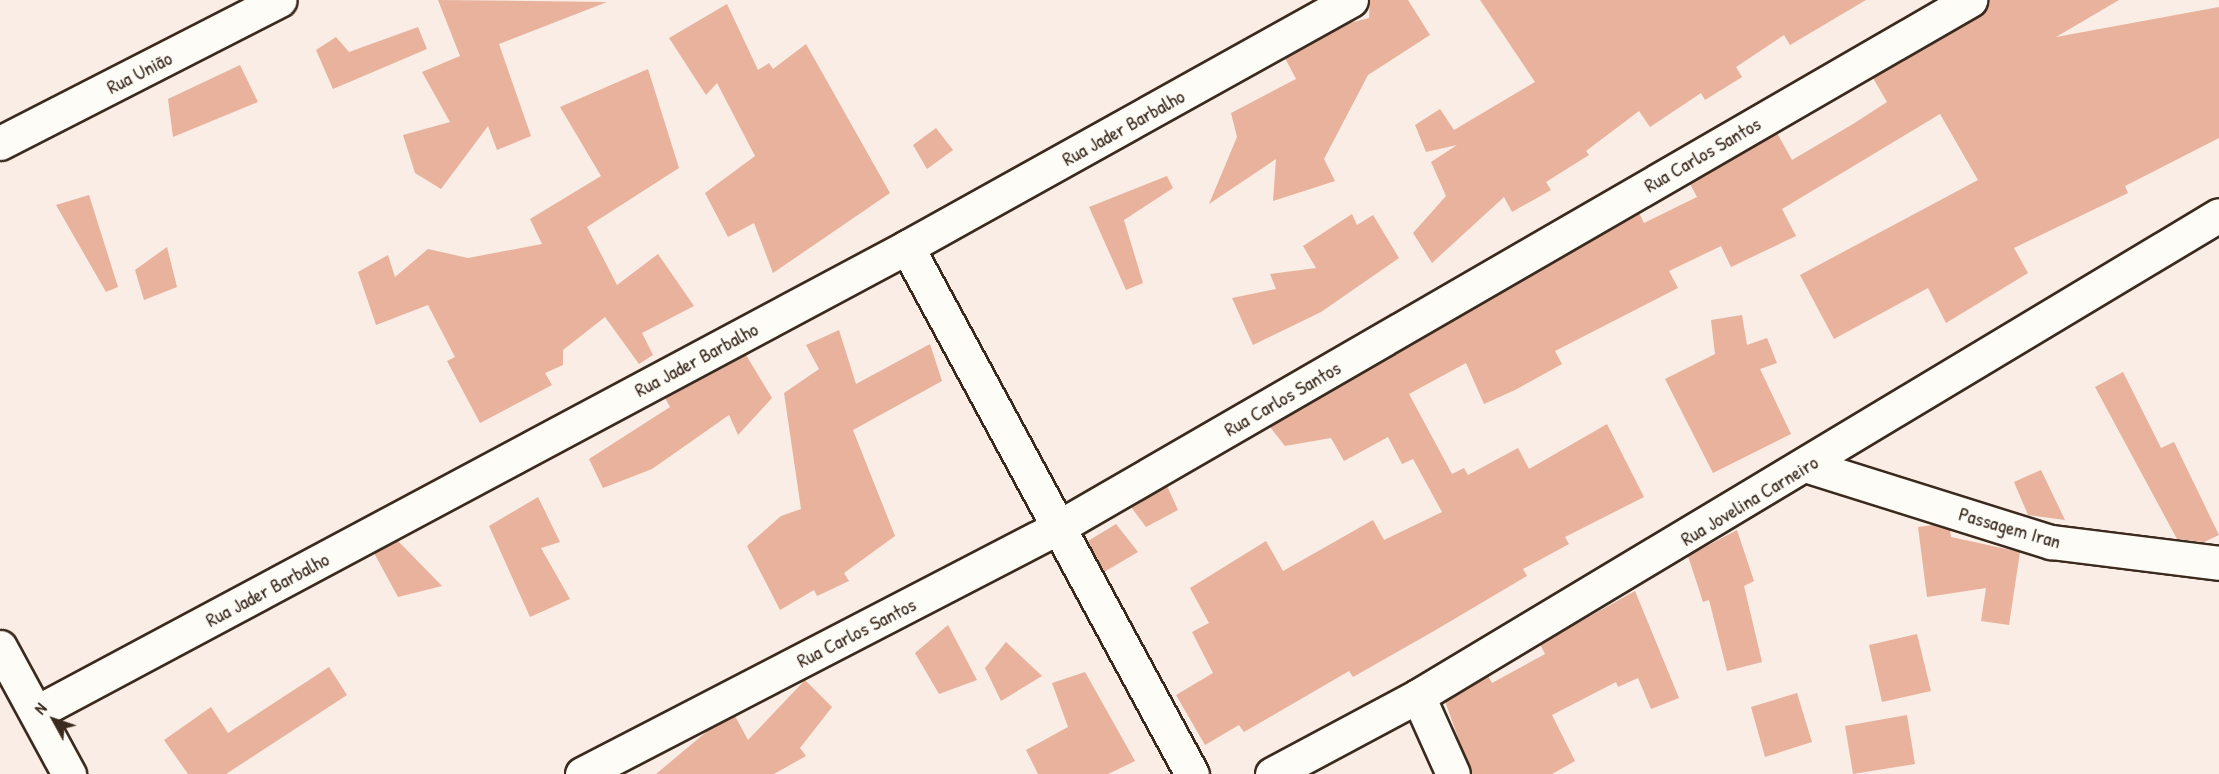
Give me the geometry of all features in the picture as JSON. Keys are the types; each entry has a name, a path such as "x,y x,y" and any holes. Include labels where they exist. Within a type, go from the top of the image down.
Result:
{"street":[{"name":"Rua União","path":"0,143 279,0"},
{"name":"Rua Jader Barbalho","path":"37,712 907,247 1351,0"},
{"name":"Rua Carlos Santos","path":"582,774 1057,528 1970,0"},
{"name":"Rua Jovelina Carneiro","path":"1272,774 1418,696 1808,465 2219,215"},
{"path":"907,247 1192,774"},
{"name":"Passagem Iran","path":"1808,465 2051,542 2219,563"},
{"path":"0,647 69,774"},
{"path":"1418,696 1453,774"}],"building":[{"path":"438,0 607,2 499,44 531,136 497,150 488,126 441,189 415,173 403,135 450,122 422,72 460,56"},
{"path":"1370,0 1408,0 1430,35 1368,75 1324,159 1335,181 1273,201 1276,159 1209,204 1237,137 1231,113 1296,79 1285,58 1346,24 1369,18"},
{"path":"1480,0 1866,0 1790,45 1784,35 1736,67 1742,77 1705,100 1701,93 1650,127 1639,111 1586,151 1589,155 1546,182 1551,190 1512,212 1504,197 1432,263 1413,233 1446,196 1431,162 1457,145 1426,152 1415,125 1440,109 1454,130 1535,82"},
{"path":"1989,0 2119,0 2056,37 2219,7 2219,138 2125,186 2128,193 2014,248 2028,273 1946,323 1928,288 1834,339 1800,275 1978,180 1940,114 1782,209 1796,236 1731,267 1721,246 1669,271 1678,288 1555,351 1562,364 1515,390 1484,404 1466,363 1409,394 1452,474 1464,468 1468,475 1518,448 1529,469 1607,424 1644,497 1565,537 1569,544 1523,569 1527,576 1353,677 1349,671 1244,732 1239,725 1205,745 1176,695 1213,673 1192,632 1209,623 1190,588 1266,541 1283,571 1373,520 1384,540 1442,512 1413,459 1402,464 1388,437 1344,461 1331,438 1285,446 1270,427 1639,213 1644,223 1697,197 1690,184 1777,133 1792,160 1853,124 1887,102 1873,78 1979,16"},
{"path":"727,4 758,70 769,63 773,69 806,44 890,193 773,273 754,223 728,237 705,193 755,156 717,83 706,95 669,38"},
{"path":"418,27 427,49 333,89 316,50 336,37 349,52"},
{"path":"240,65 258,102 173,137 168,99"},
{"path":"648,69 679,168 587,227 617,285 658,254 694,306 642,333 653,355 639,364 605,317 563,350 563,365 545,373 552,385 480,423 447,361 455,357 428,305 376,325 358,272 388,255 395,277 428,249 468,258 542,244 530,219 601,176 560,107"},
{"path":"936,128 953,150 927,169 913,145"},
{"path":"1167,176 1173,188 1124,220 1143,283 1126,290 1089,207"},
{"path":"89,195 118,287 106,292 56,205"},
{"path":"1352,214 1357,225 1373,215 1399,258 1321,312 1253,345 1232,298 1276,289 1270,274 1316,268 1303,246"},
{"path":"167,247 177,287 144,300 135,270"},
{"path":"1742,315 1747,345 1767,338 1777,363 1760,369 1791,434 1713,473 1665,379 1715,354 1711,320"},
{"path":"839,330 856,384 930,344 942,381 853,430 895,536 844,573 849,581 817,596 814,590 780,610 747,546 781,516 801,509 784,393 819,369 806,345"},
{"path":"746,355 772,398 738,435 729,415 652,469 603,488 589,459 670,407 665,398"},
{"path":"2123,372 2161,448 2174,442 2219,535 2204,542 2177,539 2095,387"},
{"path":"2041,470 2065,520 2028,515 2014,482"},
{"path":"1167,486 1178,510 1146,527 1131,507"},
{"path":"538,497 560,542 541,548 570,599 530,617 489,526"},
{"path":"1116,524 1138,552 1104,572 1088,541"},
{"path":"1933,525 1950,530 1951,537 2020,552 2009,625 1981,621 1986,588 1927,597 1918,527"},
{"path":"1737,530 1754,581 1744,586 1762,662 1727,671 1709,600 1703,602 1688,556"},
{"path":"398,541 442,586 398,597 374,553"},
{"path":"1635,591 1679,698 1651,709 1638,678 1618,687 1616,682 1552,715 1575,761 1552,774 1471,774 1445,701 1488,676 1492,683 1545,654 1540,644"},
{"path":"948,625 977,680 939,694 915,653"},
{"path":"1917,634 1931,691 1882,702 1869,645"},
{"path":"1006,642 1042,676 1001,701 985,668"},
{"path":"329,667 347,695 226,774 188,774 164,740 211,707 228,733"},
{"path":"1085,672 1135,761 1108,774 1038,774 1026,750 1068,727 1052,683"},
{"path":"805,680 832,707 800,748 806,756 774,774 656,774 711,728 735,716 748,740"},
{"path":"1797,693 1812,742 1765,757 1751,707"},
{"path":"1907,715 1915,764 1853,774 1845,726"}]}
